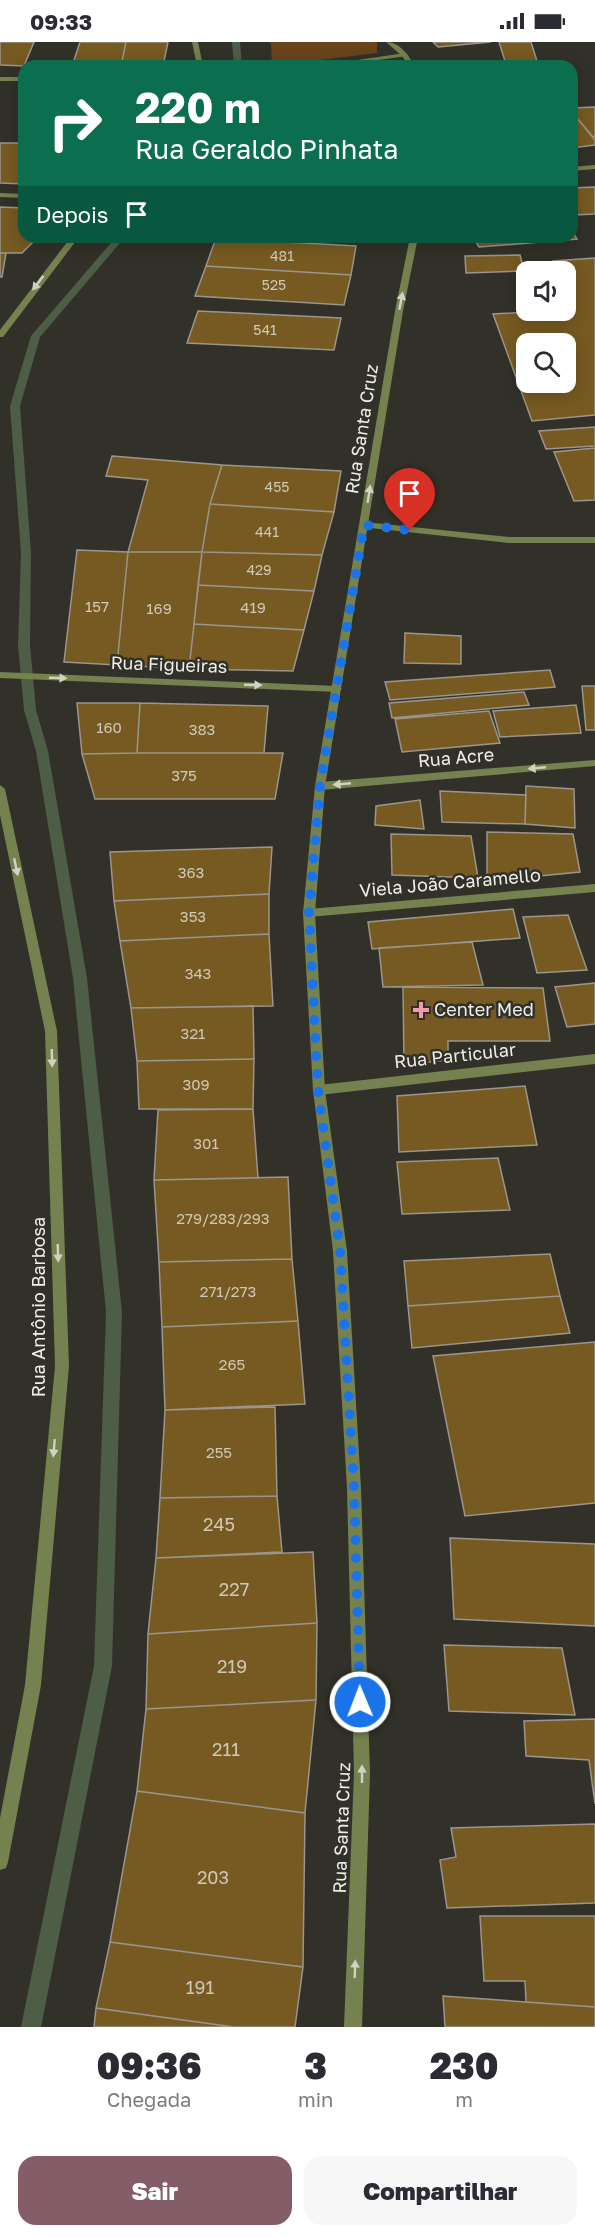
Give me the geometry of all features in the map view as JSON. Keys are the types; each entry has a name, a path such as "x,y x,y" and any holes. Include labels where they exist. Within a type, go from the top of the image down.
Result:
{"street":[{"path":"195,42 199,60"},
{"path":"388,42 408,60"},
{"path":"366,60 405,55"},
{"path":"0,79 18,79"},
{"path":"578,169 595,168"},
{"path":"0,195 18,196"},
{"path":"0,335 70,243"},
{"name":"Rua Santa Cruz","path":"353,2027 362,1773 354,1488 340,1251 318,1090 309,913 320,786 413,243"},
{"path":"364,525 522,539 570,542 595,540"},
{"name":"Rua Figueiras","path":"0,675 337,689"},
{"name":"Rua Acre","path":"320,786 595,763"},
{"name":"Rua Antônio Barbosa","path":"0,789 51,1031 62,1366 33,1685 0,1862"},
{"name":"Viela João Caramello","path":"309,913 595,888"},
{"name":"Rua Particular","path":"318,1090 595,1059"}],"shaded area":[{"path":"269,42 377,42 377,53 320,60 272,60"}],"building":[{"path":"0,42 34,42 26,60 18,60 18,66 0,65"},
{"path":"80,42 126,42 122,60 74,60"},
{"path":"126,42 168,42 164,60 122,60"},
{"path":"433,42 491,42 438,47"},
{"path":"499,42 531,42 537,60 505,60"},
{"path":"595,107 595,137 578,119 578,108"},
{"path":"578,119 595,140 595,145 578,147"},
{"path":"0,143 18,143 18,184 0,183"},
{"path":"595,187 595,214 578,215 578,188"},
{"path":"0,207 18,208 18,243 32,243 22,253 0,253"},
{"path":"214,243 304,243 356,246 351,275 206,266"},
{"path":"477,243 528,243 479,247"},
{"path":"0,253 6,253 2,277 0,277"},
{"path":"520,255 522,261 516,261 516,271 466,273 465,256"},
{"path":"595,258 595,415 532,421 522,393 576,393 576,333 516,333 516,377 493,314 516,313 516,321 576,321 576,261 553,261"},
{"path":"206,266 351,275 344,305 195,296"},
{"path":"198,311 341,318 334,350 187,343"},
{"path":"595,427 595,446 546,449 539,431"},
{"path":"595,448 595,500 574,501 554,452"},
{"path":"112,456 222,465 210,504 202,552 128,552 148,480 106,476"},
{"path":"222,465 341,471 334,512 210,504"},
{"path":"210,504 334,512 322,555 202,552"},
{"path":"77,550 128,552 117,665 64,662"},
{"path":"128,552 202,552 189,669 117,665"},
{"path":"202,552 322,555 314,591 198,585"},
{"path":"198,585 314,591 304,630 194,624"},
{"path":"194,624 304,630 293,671 189,669"},
{"path":"405,633 461,636 461,664 404,663"},
{"path":"550,670 555,687 390,700 385,682"},
{"path":"582,686 595,686 595,730 586,730"},
{"path":"524,692 529,705 392,718 389,703"},
{"path":"77,703 140,703 137,753 82,754"},
{"path":"140,703 268,706 264,753 137,753"},
{"path":"576,705 581,733 500,737 493,711"},
{"path":"489,711 500,743 402,752 395,719"},
{"path":"283,753 275,799 95,799 82,754"},
{"path":"526,786 574,789 575,828 525,824"},
{"path":"440,791 526,795 525,824 442,822"},
{"path":"420,800 424,829 375,825 376,806"},
{"path":"487,832 573,834 580,872 487,881"},
{"path":"391,834 471,836 478,878 392,875"},
{"path":"272,847 269,894 114,901 110,852"},
{"path":"269,894 269,934 120,941 114,901"},
{"path":"513,909 520,938 372,949 368,922"},
{"path":"568,915 587,970 537,973 523,917"},
{"path":"269,934 273,1006 131,1008 120,941"},
{"path":"472,942 483,985 383,987 379,948"},
{"path":"595,983 595,1024 567,1027 555,987"},
{"path":"403,987 543,988 550,1041 448,1041 448,1060 404,1065"},
{"path":"253,1006 254,1059 137,1061 131,1008"},
{"path":"254,1059 253,1109 139,1109 137,1061"},
{"path":"525,1086 537,1145 399,1152 397,1096"},
{"path":"253,1109 258,1178 154,1180 158,1110"},
{"path":"498,1158 510,1210 402,1214 397,1162"},
{"path":"288,1177 292,1259 159,1262 154,1180"},
{"path":"550,1254 560,1296 408,1306 404,1261"},
{"path":"292,1259 298,1321 162,1327 159,1262"},
{"path":"560,1296 570,1333 412,1348 408,1306"},
{"path":"298,1321 305,1404 165,1410 162,1327"},
{"path":"595,1342 595,1503 465,1516 433,1356"},
{"path":"275,1407 277,1496 160,1498 165,1410"},
{"path":"277,1496 282,1552 156,1558 160,1498"},
{"path":"450,1538 595,1544 595,1626 454,1619"},
{"path":"313,1552 317,1623 148,1634 156,1558"},
{"path":"317,1623 316,1700 146,1709 148,1634"},
{"path":"444,1645 562,1648 575,1715 449,1711"},
{"path":"316,1700 305,1813 137,1791 146,1709"},
{"path":"595,1719 595,1804 589,1760 526,1756 524,1721"},
{"path":"137,1791 305,1813 303,1967 110,1942"},
{"path":"595,1824 595,1903 447,1908 440,1860 456,1857 451,1828"},
{"path":"480,1916 595,1916 595,2007 526,2002 525,1981 484,1981"},
{"path":"110,1942 303,1967 295,2027 234,2027 96,2008"},
{"path":"443,1996 595,2007 595,2027 445,2027"},
{"path":"96,2008 234,2027 94,2027"}],"waterway":[{"path":"236,42 238,60"},
{"path":"31,2027 103,1666 114,1312 80,978 42,751 30,710 24,645 26,553 15,406 36,336 116,243"}],"place":[{"name":"Center Med","path":"421,1010"}],"route":[{"path":"360,1702 354,1488 340,1251 318,1090 309,913 320,786 364,525 410,530"}]}
